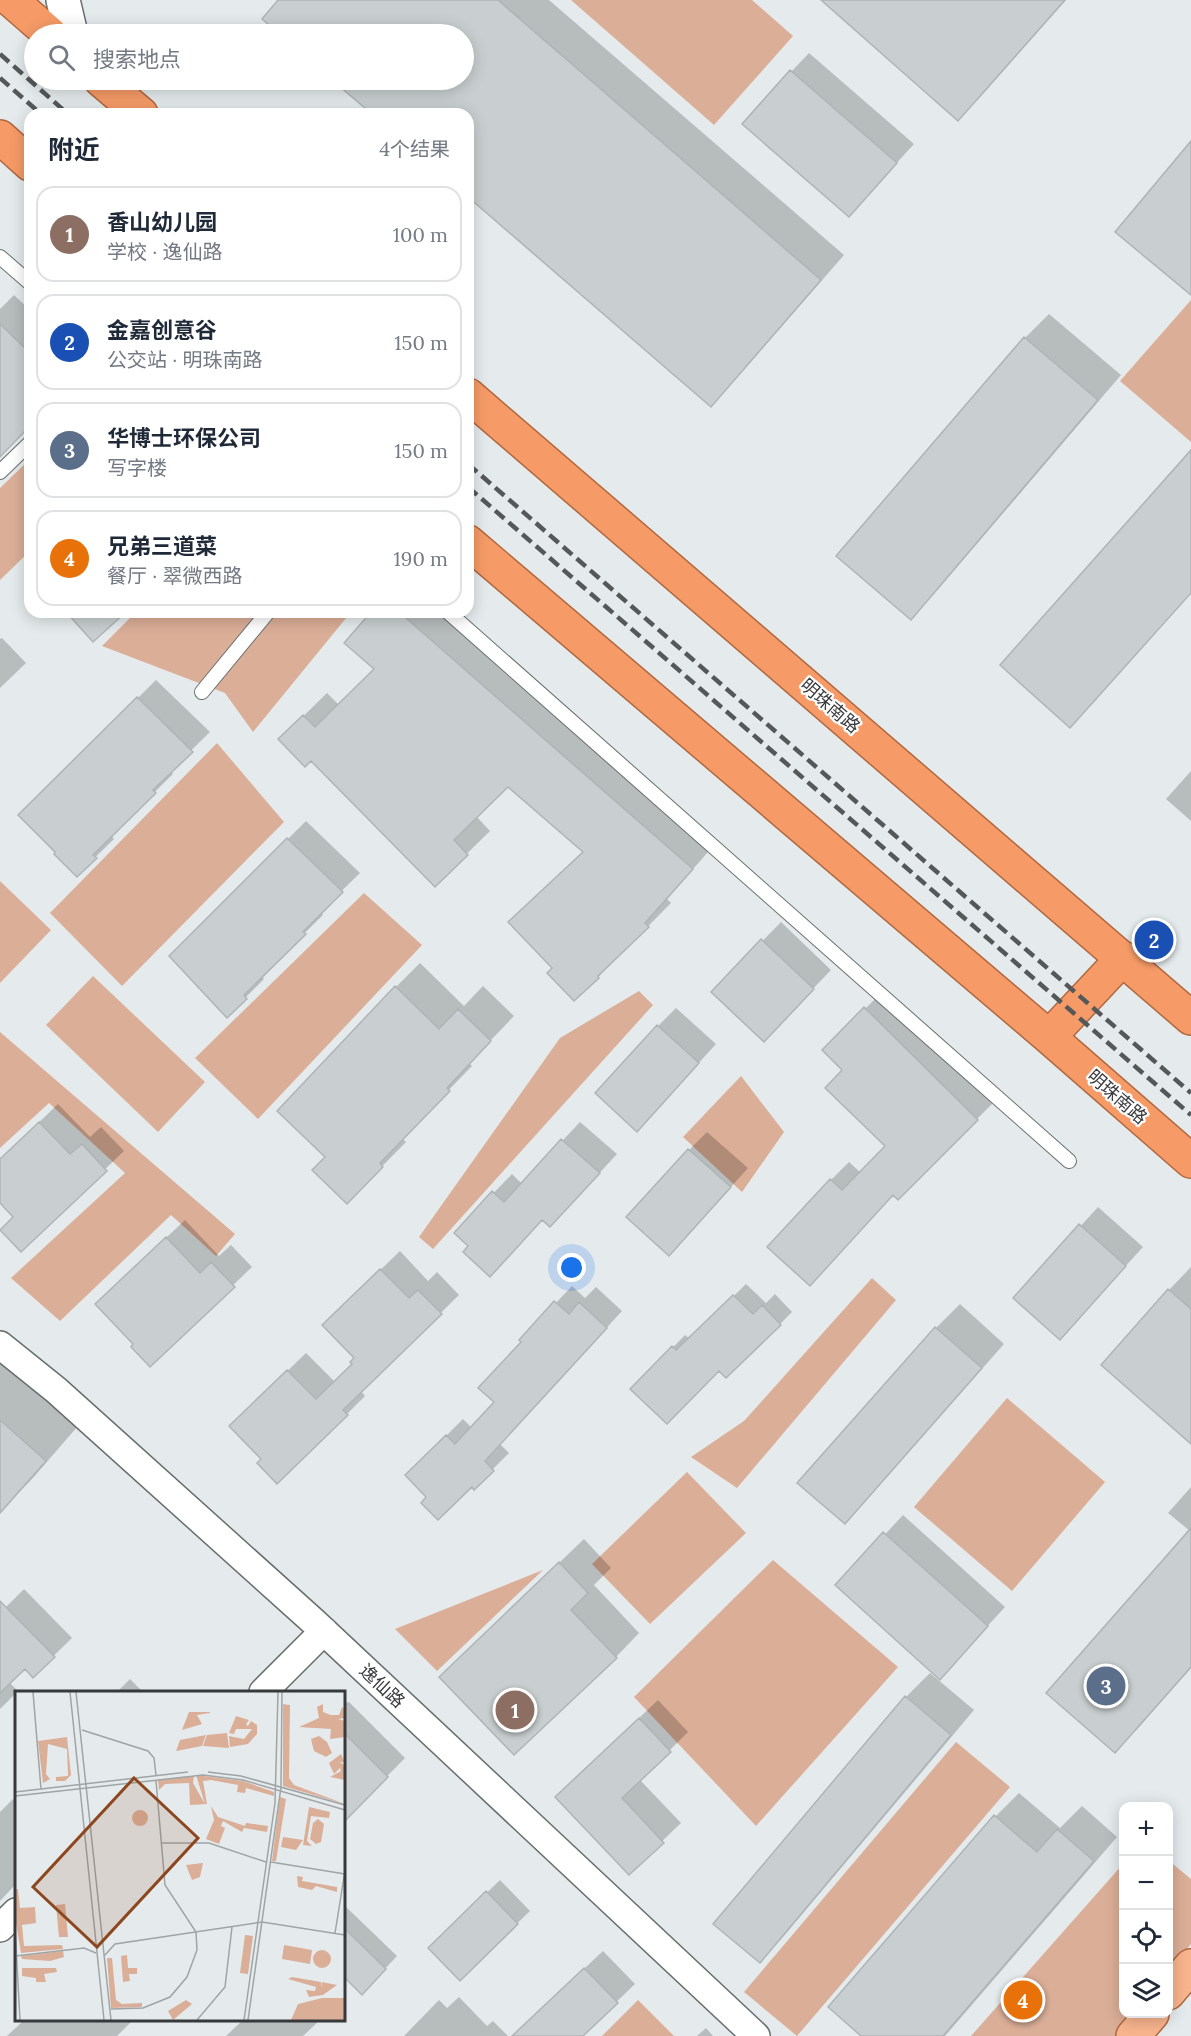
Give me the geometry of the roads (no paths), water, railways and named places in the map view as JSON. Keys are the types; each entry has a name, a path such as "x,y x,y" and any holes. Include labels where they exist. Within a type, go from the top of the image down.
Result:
{"highway":[{"path":"11,0 39,24"},
{"path":"113,90 134,108"},
{"name":"明珠南路","path":"474,400 1191,1018"},
{"name":"明珠南路","path":"474,547 1049,1037 1191,1161"},
{"path":"1049,1037 1123,958"}],"main road":[{"path":"1173,1987 1191,1966"},
{"path":"1133,2036 1148,2018"}],"street":[{"path":"63,0 69,24"},
{"name":"逸仙路","path":"0,1345 56,1390 324,1631 756,2036"},
{"path":"265,1691 324,1631"},
{"path":"0,1928 15,1913"}],"lane":[{"path":"0,257 24,278"},
{"path":"0,472 24,449"},
{"path":"202,692 263,618"},
{"path":"455,618 1069,1161"}],"railway":[{"path":"0,54 24,75"},
{"path":"0,78 34,108"},
{"path":"41,90 61,108"},
{"path":"474,469 1191,1093"},
{"path":"474,492 1191,1115"}],"place":[{"name":"金嘉创意谷","path":"1154,940"},
{"name":"华博士环保公司","path":"1106,1686"},
{"name":"香山幼儿园","path":"515,1710"},
{"name":"兄弟三道菜","path":"1023,2000"}]}
